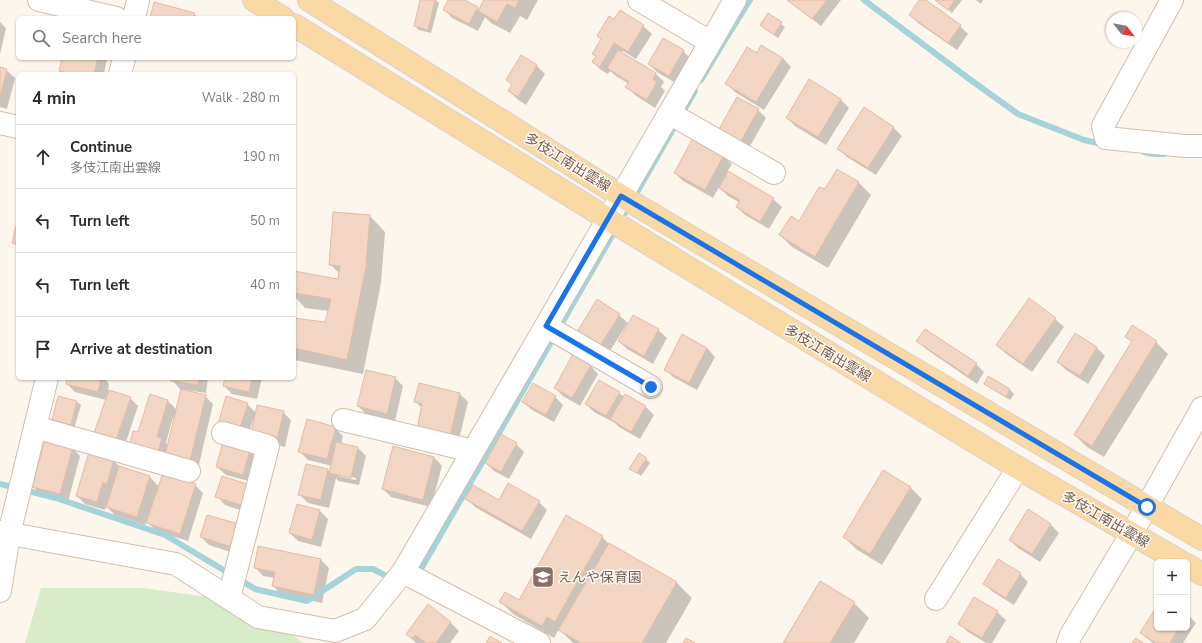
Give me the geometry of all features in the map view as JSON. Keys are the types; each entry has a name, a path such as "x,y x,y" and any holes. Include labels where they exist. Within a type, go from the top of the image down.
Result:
{"main road":[{"path":"254,0 280,16"},
{"name":"多伎江南出雲線","path":"309,0 621,196 1202,539"},
{"name":"多伎江南出雲線","path":"296,26 608,219 1018,468 1176,559"},
{"path":"1190,567 1202,574"}],"street":[{"path":"40,0 108,16"},
{"path":"134,16 138,0"},
{"path":"639,0 710,42"},
{"path":"5,533 176,564 258,616 335,631 365,619 403,572 735,0"},
{"path":"1172,0 1103,126 1106,138 1185,146 1202,146"},
{"path":"120,72 124,60"},
{"path":"669,113 774,173"},
{"path":"0,123 16,127"},
{"path":"546,326 651,387"},
{"path":"0,591 5,533 47,380"},
{"path":"1068,643 1071,635 1132,534 1202,408"},
{"path":"343,420 473,451"},
{"path":"35,427 189,471"},
{"path":"223,433 268,446 229,598"},
{"path":"936,599 1018,468"},
{"path":"403,572 539,643"}],"green space":[{"path":"41,588 144,588 208,597 248,624 291,633 303,643 25,643"}],"building":[{"path":"420,0 435,0 428,30 414,26"},
{"path":"448,0 465,0 478,7 469,24 443,10"},
{"path":"484,0 519,0 515,8 507,4 497,22 478,11"},
{"path":"787,0 827,0 812,19"},
{"path":"919,0 926,0 961,25 948,43 909,15"},
{"path":"935,0 955,0 948,10"},
{"path":"154,2 195,13 194,16 150,16"},
{"path":"620,10 644,25 628,52 614,43 600,67 592,62 596,56 592,54 601,39 597,36 609,16 614,19"},
{"path":"768,13 782,22 774,35 760,25"},
{"path":"663,38 684,50 669,76 648,64"},
{"path":"761,45 783,58 756,102 725,84 747,47 757,53"},
{"path":"618,50 656,73 653,79 657,82 647,100 625,87 629,82 607,68"},
{"path":"521,55 537,65 518,97 508,91 512,84 506,80"},
{"path":"62,60 98,60 94,72 59,71"},
{"path":"0,67 7,69 0,98"},
{"path":"809,79 841,99 818,137 786,118"},
{"path":"737,97 759,109 741,141 719,129"},
{"path":"864,107 894,127 868,168 837,149"},
{"path":"693,138 724,155 705,190 674,173"},
{"path":"837,169 859,182 815,257 779,235 791,216 799,221 819,187 825,189"},
{"path":"728,171 774,198 760,222 736,207 740,200 719,188"},
{"path":"333,212 370,215 366,267 347,360 296,348 296,318 325,322 331,299 296,293 296,271 338,279 340,266 329,265"},
{"path":"16,226 16,244 12,243"},
{"path":"1029,298 1056,318 1023,364 996,345"},
{"path":"597,299 620,314 600,346 577,332"},
{"path":"633,315 659,329 644,356 618,341"},
{"path":"1132,325 1157,341 1092,446 1074,435 1132,341 1125,337"},
{"path":"925,329 977,363 968,376 916,341"},
{"path":"1075,333 1097,347 1080,376 1057,362"},
{"path":"682,334 707,348 689,383 664,370"},
{"path":"573,354 591,365 572,398 554,388"},
{"path":"366,370 396,377 387,414 357,406"},
{"path":"988,376 1010,389 1006,397 984,384"},
{"path":"67,380 101,380 98,392 66,384"},
{"path":"171,380 199,380 198,385"},
{"path":"224,380 252,380 249,392 223,386"},
{"path":"599,380 620,392 606,416 585,404"},
{"path":"419,383 460,393 450,437 417,429 422,404 414,402"},
{"path":"533,383 556,396 546,415 522,402"},
{"path":"181,389 206,395 189,465 164,459"},
{"path":"109,390 131,397 115,443 93,436"},
{"path":"150,394 168,400 157,437 162,438 157,456 129,447 133,431 138,432"},
{"path":"625,394 646,406 631,432 610,419"},
{"path":"58,396 77,401 71,425 52,420"},
{"path":"226,396 248,403 239,431 218,425"},
{"path":"257,405 284,411 277,439 251,433"},
{"path":"307,419 336,427 327,459 298,452"},
{"path":"501,434 517,443 501,472 485,463"},
{"path":"45,440 73,447 60,494 32,487"},
{"path":"223,442 250,450 243,475 216,467"},
{"path":"336,442 358,447 351,478 329,473"},
{"path":"393,446 434,457 423,500 382,489"},
{"path":"89,452 114,459 107,484 103,482 97,502 76,496"},
{"path":"639,453 647,458 637,473 629,469"},
{"path":"306,464 328,469 321,500 298,495"},
{"path":"119,466 150,476 137,517 106,507"},
{"path":"883,470 911,487 870,554 843,537"},
{"path":"163,473 196,484 180,534 146,523"},
{"path":"222,476 247,484 241,505 215,497"},
{"path":"508,483 540,501 522,531 465,499 473,485 499,500"},
{"path":"297,504 320,510 312,540 289,533"},
{"path":"1028,509 1051,524 1032,554 1009,540"},
{"path":"207,515 239,524 232,547 200,537"},
{"path":"566,515 603,536 555,622 547,617 542,626 499,602 505,592 519,600"},
{"path":"609,543 677,582 642,643 581,643 558,630"},
{"path":"258,546 321,559 314,595 272,586 275,572 254,568"},
{"path":"998,559 1021,573 1006,598 983,584"},
{"path":"820,581 855,602 830,643 783,643"},
{"path":"974,597 998,611 982,638 958,624"},
{"path":"428,604 451,622 436,643 426,643 415,635 412,639 406,634"},
{"path":"1154,611 1154,631 1177,631 1170,643 1156,643 1140,633"},
{"path":"490,636 502,643 486,643"},
{"path":"950,636 961,643 946,643"},
{"path":"686,638 695,643 683,643"},
{"path":"1136,638 1143,643 1132,643"}],"waterway":[{"path":"701,80 750,0"},
{"path":"864,0 1018,114 1084,140 1103,144"},
{"path":"417,576 695,91"},
{"path":"1144,152 1164,154"},
{"path":"0,484 56,498 165,535 255,589 307,601 356,569 373,569 392,579"}],"place":[{"name":"えんや保育園","path":"543,577"}],"route":[{"path":"651,387 546,326 621,196 1147,507"}]}
